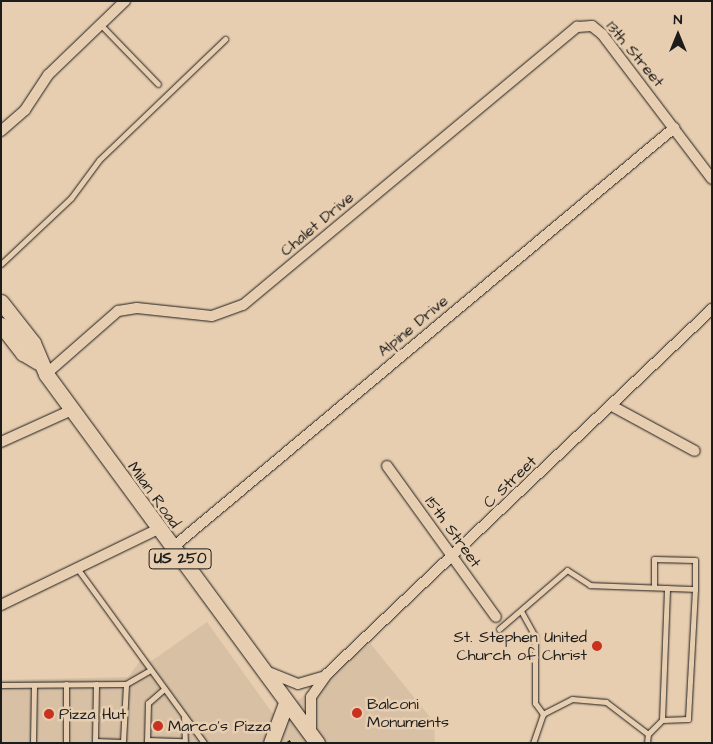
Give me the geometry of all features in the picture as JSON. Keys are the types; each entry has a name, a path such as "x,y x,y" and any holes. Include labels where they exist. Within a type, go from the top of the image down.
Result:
{"main road":[{"name":"Milan Road","path":"1,302 33,342 42,368"},
{"name":"Milan Road","path":"1,325 23,353 42,368 314,740"},
{"path":"271,743 286,704"}],"street":[{"path":"1,132 26,108 46,77 125,1"},
{"name":"13th Street","path":"584,25 602,34 712,179"},
{"name":"Chalet Drive","path":"42,368 121,310 212,316 243,305 570,31 584,25"},
{"name":"Alpine Drive","path":"172,548 674,128"},
{"name":"C Street","path":"314,740 311,697 327,674 452,558 712,309"},
{"path":"612,406 695,451"},
{"path":"1,442 72,410"},
{"name":"15th Street","path":"387,466 496,617"},
{"path":"1,605 158,529"},
{"name":"C Street","path":"260,667 298,684 327,674"}],"lane":[{"path":"101,25 158,84"},
{"path":"1,264 71,198 99,160 225,39"},
{"path":"647,743 648,734 662,720 688,719 695,560 654,559 654,587"},
{"path":"76,568 204,743"},
{"path":"499,629 567,570 590,585 695,589"},
{"path":"662,720 667,588"},
{"path":"521,611 535,636 535,703 543,714"},
{"path":"1,685 126,684 150,670"},
{"path":"66,684 66,743"},
{"path":"96,684 95,741 123,742 126,684"},
{"path":"33,743 34,685"},
{"path":"164,689 148,703 147,742 184,742 184,716"},
{"path":"533,743 543,714 556,704 588,699 606,702 648,734"}],"shaded area":[{"path":"207,622 276,718 370,643 434,722 435,743 1,743 1,680 128,677 144,656 150,662"}],"place":[{"name":"St. Stephen United Church of Christ","path":"597,646"},
{"name":"Balconi Monuments","path":"357,713"},
{"name":"Pizza Hut","path":"49,714"},
{"name":"Marco's Pizza","path":"158,726"}]}
